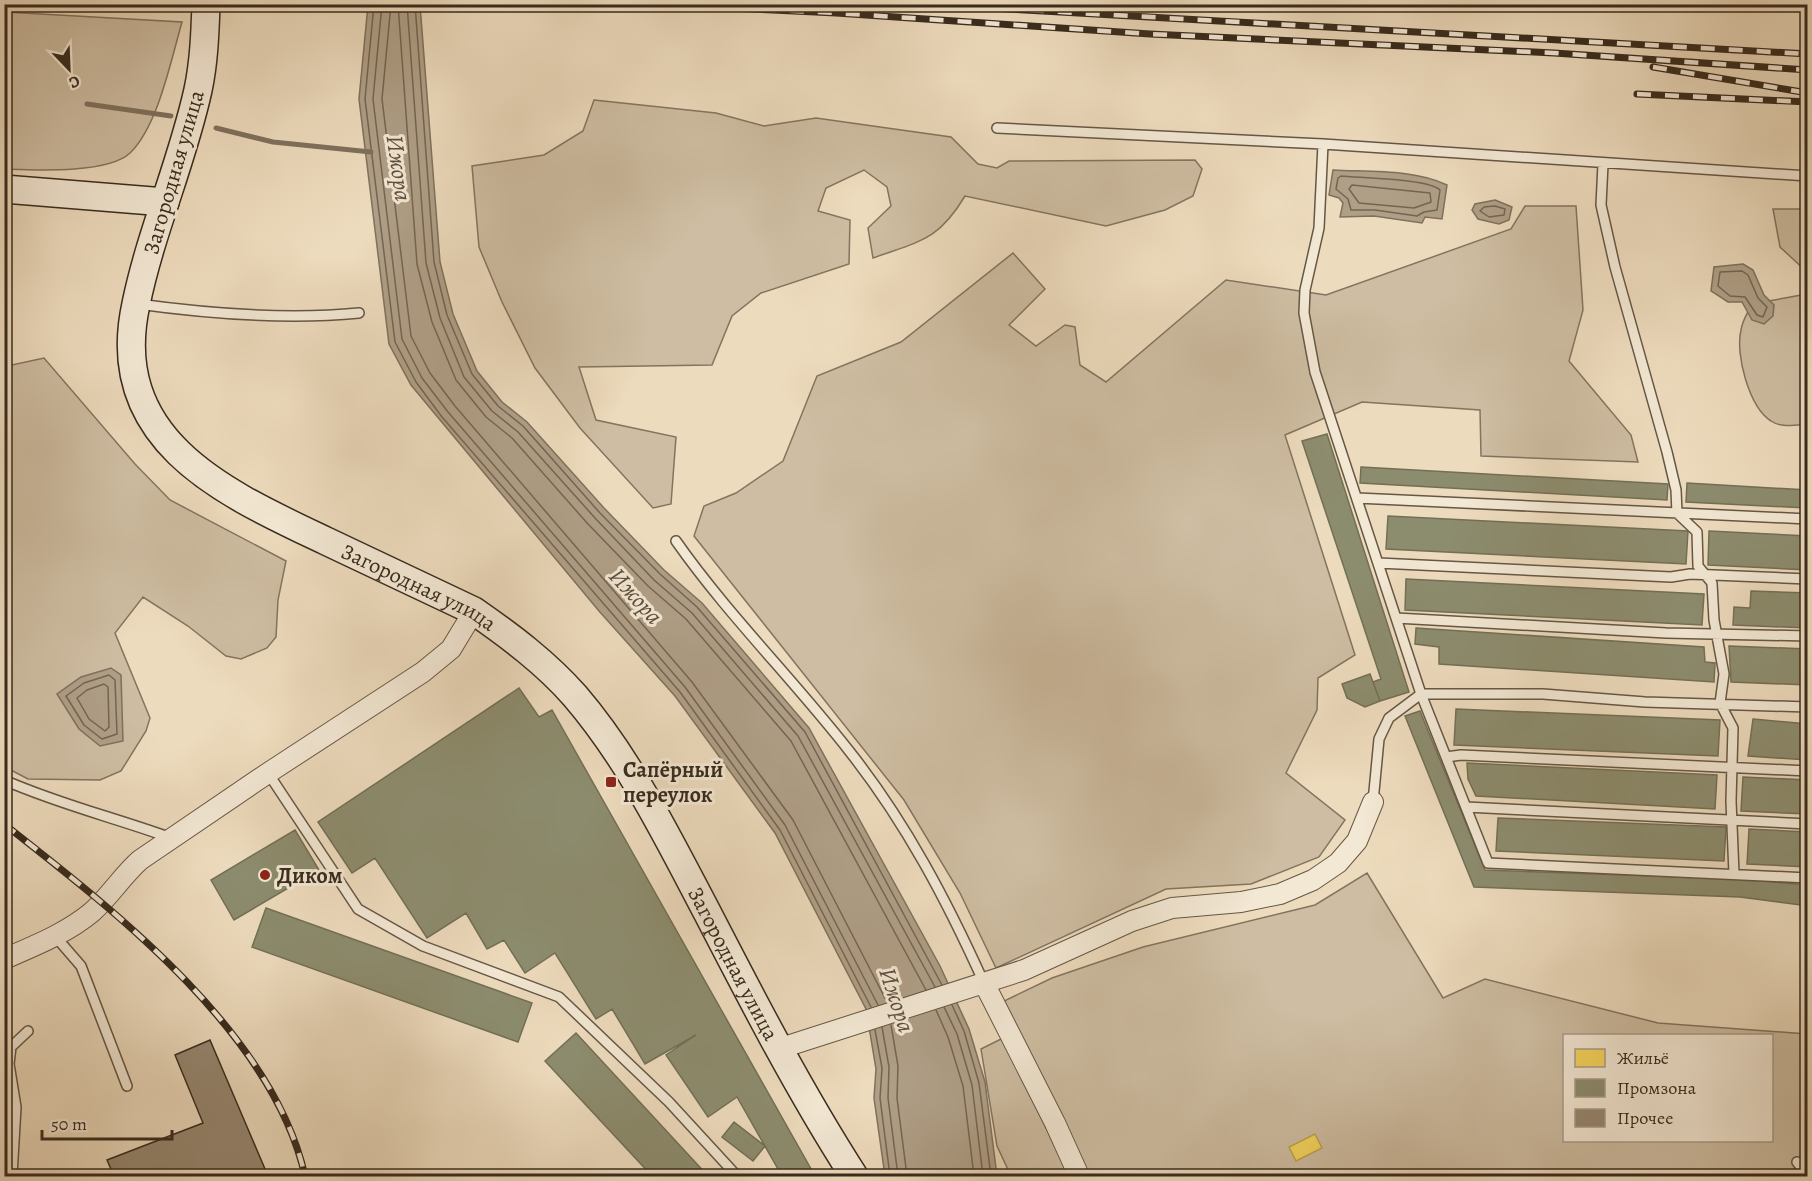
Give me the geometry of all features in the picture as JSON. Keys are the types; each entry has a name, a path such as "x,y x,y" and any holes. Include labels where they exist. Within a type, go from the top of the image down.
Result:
{"main road":[{"name":"Загородная улица","path":"207,4 198,91 135,304 131,344 137,384 158,430 189,464 224,490 474,611 512,638 575,696 628,771 685,871 814,1114 854,1176"},
{"path":"6,189 165,202"}],"street":[{"path":"4,959 54,936 90,913 122,876 171,838 423,672 451,649 474,611"},
{"path":"778,1048 846,1029 1024,970 1132,921 1172,908 1241,902 1280,894 1313,880 1338,862 1357,841 1373,802"},
{"path":"984,983 1055,1123 1079,1176"}],"lane":[{"path":"997,128 1323,144 1808,176"},
{"path":"1323,144 1319,228 1305,290 1304,313 1315,372 1421,694 1488,863 1808,878"},
{"path":"1603,164 1601,205 1615,267 1667,453 1676,490 1677,513 1697,532 1698,566 1712,583 1724,674 1720,703 1733,728 1734,873"},
{"path":"4,218 6,189"},
{"path":"135,304 197,311 314,318 359,313"},
{"path":"1357,498 1808,519"},
{"path":"676,541 851,753 893,810 936,880 984,983"},
{"path":"1378,562 1671,577 1705,575 1808,579"},
{"path":"1396,618 1718,634 1808,636"},
{"path":"1373,802 1379,739 1389,718 1421,694 1543,694 1645,702 1808,707"},
{"path":"1446,757 1461,755 1808,771"},
{"path":"268,773 358,909 423,946 559,997 669,1102 737,1176"},
{"path":"4,780 33,793 171,838"},
{"path":"1466,807 1808,824"},
{"path":"54,936 81,966 127,1086"},
{"path":"12,1176 16,1107 9,1064 11,1047 28,1031"},
{"path":"1797,1162 1808,1176"}],"shaded area":[{"path":"5,12 182,22 156,110 140,141 130,153 120,160 88,168 5,169"},
{"path":"594,100 716,113 764,126 816,118 951,137 978,164 997,168 1009,161 1195,160 1202,169 1193,196 1165,210 1106,226 965,196 946,222 936,231 916,243 873,258 868,228 891,206 887,187 864,170 826,188 818,211 850,220 849,264 761,293 732,316 712,365 579,367 596,420 676,437 671,504 653,508 580,428 535,368 502,302 479,247 472,166 544,155 583,131"},
{"path":"1525,206 1576,206 1583,310 1569,361 1631,435 1638,462 1481,456 1480,410 1362,402 1285,435 1355,655 1318,678 1317,710 1286,773 1345,820 1319,857 1251,884 1166,889 996,968 960,893 904,800 694,536 704,506 736,493 783,461 817,376 901,342 1013,253 1045,289 1009,325 1036,346 1065,325 1075,327 1080,365 1106,382 1226,280 1326,295 1511,229"},
{"path":"1773,209 1807,209 1807,272 1780,247"},
{"path":"1807,294 1807,424 1779,425 1763,414 1750,392 1740,352 1742,327 1752,304"},
{"path":"4,358 12,365 44,358 135,464 170,500 286,561 278,600 276,637 267,648 241,659 226,656 188,626 143,597 115,633 150,718 146,731 121,771 100,780 28,779 5,767"},
{"path":"1367,873 1443,998 1485,979 1658,1023 1807,1034 1807,1176 1081,1176 1002,1002 1052,978 1143,947 1315,905"},
{"path":"1003,1038 1069,1176 1011,1176 997,1146 981,1049"}],"water":[{"name":"Ижора","path":"368,5 420,5 440,262 453,314 477,371 502,402 527,422 604,508 664,570 702,603 809,728 940,966 969,1029 985,1082 997,1176 885,1176 874,1098 876,1069 866,1009 775,833 675,696 599,611 411,385 389,344 359,99"},
{"path":"1333,170 1406,174 1447,185 1442,219 1425,217 1422,223 1374,216 1340,217 1343,203 1339,198 1329,195"},
{"path":"1495,200 1512,207 1509,220 1499,224 1478,219 1472,210 1475,204"},
{"path":"1743,264 1753,270 1764,295 1774,305 1773,316 1764,324 1752,320 1742,302 1728,302 1711,291 1714,267"},
{"path":"111,668 121,675 123,741 100,746 79,729 57,694 81,677"}],"building: Жильё":[{"path":"1315,1134 1322,1148 1296,1161 1289,1147"}],"building: Промзона":[{"path":"1327,434 1409,692 1380,701 1373,682 1381,679 1302,441"},
{"path":"1361,467 1668,484 1667,500 1360,483"},
{"path":"1687,483 1808,490 1806,508 1686,502"},
{"path":"1388,516 1688,531 1686,564 1386,549"},
{"path":"1709,531 1808,536 1808,570 1708,565"},
{"path":"1406,579 1704,594 1702,625 1405,610"},
{"path":"1751,591 1808,593 1808,628 1733,625 1734,607 1750,608"},
{"path":"1416,628 1704,647 1705,662 1715,663 1714,682 1439,664 1439,647 1415,644"},
{"path":"1729,646 1808,649 1808,685 1731,682"},
{"path":"1370,674 1380,701 1365,707 1347,698 1342,684"},
{"path":"519,688 539,717 552,710 815,1176 782,1176 737,1097 708,1117 666,1055 696,1035 645,1064 612,1009 596,1019 555,953 525,973 504,940 487,949 466,913 427,938 375,858 352,873 318,822"},
{"path":"1456,709 1720,720 1718,756 1454,745"},
{"path":"1420,711 1485,870 1738,879 1808,885 1808,906 1740,897 1474,887 1405,716"},
{"path":"1753,719 1808,724 1808,760 1748,756"},
{"path":"1467,763 1717,775 1715,809 1476,796 1468,779"},
{"path":"1743,777 1808,780 1808,814 1741,811"},
{"path":"1498,818 1726,827 1724,861 1496,851"},
{"path":"1749,829 1808,832 1808,867 1747,864"},
{"name":"Диком","path":"295,830 319,870 234,920 211,880"},
{"path":"266,908 532,1003 518,1042 252,947"},
{"path":"576,1033 708,1176 652,1176 545,1061"},
{"path":"734,1122 765,1146 753,1161 722,1137"}],"building: Прочее":[{"path":"210,1040 268,1176 114,1176 107,1160 203,1123 175,1055"}],"waterway":[{"path":"87,104 171,116"},
{"name":"Ижора","path":"216,128 273,142 371,152"}],"railway":[{"path":"650,4 836,13 1150,34 1554,53 1808,70"},
{"path":"918,4 1808,54"},
{"path":"1653,67 1808,93"},
{"path":"1637,94 1808,102"},
{"path":"4,824 140,936 184,979 225,1025 260,1073 287,1123 305,1176"}],"place":[{"name":"Сапёрный переулок","path":"611,782"},
{"name":"Диком","path":"265,875"}]}
